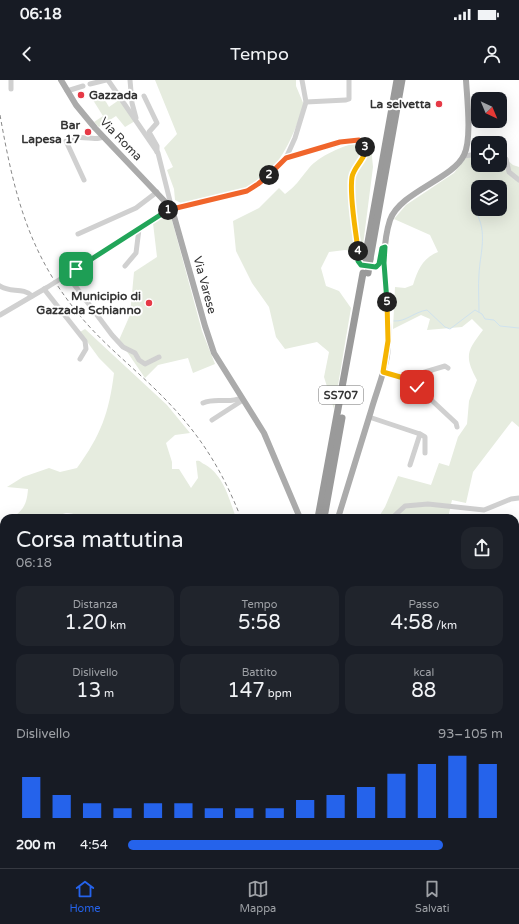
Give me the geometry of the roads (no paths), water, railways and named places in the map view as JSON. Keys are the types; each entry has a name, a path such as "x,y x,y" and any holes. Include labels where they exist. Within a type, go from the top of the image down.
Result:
{"highway":[{"name":"SS707","path":"368,259 397,80"},
{"name":"SS707","path":"319,514 402,80"},
{"name":"SS707","path":"325,514 365,273"}],"main road":[{"name":"Via Roma","path":"61,80 80,111 172,209"},
{"path":"339,514 383,372 388,341 384,263 385,247 391,219 400,206 450,170 464,156 467,140 466,80"},
{"name":"Via Varese","path":"172,209 205,326 221,366 264,432 273,450 298,514"}],"street":[{"path":"11,80 11,89"},
{"path":"90,84 107,80 158,153"},
{"path":"130,80 132,103 137,122"},
{"path":"0,315 172,209 247,191 258,184 286,158 295,138 306,102 302,80"},
{"path":"306,102 349,99 349,80"},
{"path":"67,91 84,86"},
{"path":"144,96 157,124 149,132 157,146 172,209"},
{"path":"84,180 66,141 78,136 98,139 103,137"},
{"path":"286,158 352,140 359,140 365,146 366,151 352,175 351,186 358,261 361,265 376,267 379,264 382,248 385,247"},
{"path":"464,156 471,155"},
{"path":"507,163 509,172 519,180"},
{"path":"78,234 136,208 157,192"},
{"path":"125,266 136,253 139,229"},
{"path":"64,276 112,335 124,347 135,353 139,360 145,364 159,357"},
{"path":"0,286 6,289 28,292 32,296"},
{"path":"44,288 85,341 86,349 80,359"},
{"path":"405,378 445,366 448,368"},
{"path":"383,372 411,381 456,423 457,427"},
{"path":"203,403 216,399 235,401 242,399"},
{"path":"212,420 242,399"},
{"path":"369,417 425,437 425,453"},
{"path":"410,466 420,434"},
{"path":"396,514 405,506 428,504 484,510 519,498"}],"waterway":[{"path":"478,216 481,223 483,238 479,279 479,312"},
{"path":"394,321 402,320 427,310 445,327 450,329 475,310 482,314 485,319 494,320 500,326 519,328"}],"railway":[{"path":"0,115 11,171 18,197 26,222 48,270 81,317 111,349 155,389 178,413 200,440 226,484 239,514"}],"place":[{"name":"Gazzada","path":"81,95"},
{"name":"La selvetta","path":"439,104"},
{"name":"Bar Lapesa 17","path":"88,132"},
{"name":"Municipio di Gazzada Schianno","path":"149,303"}]}
